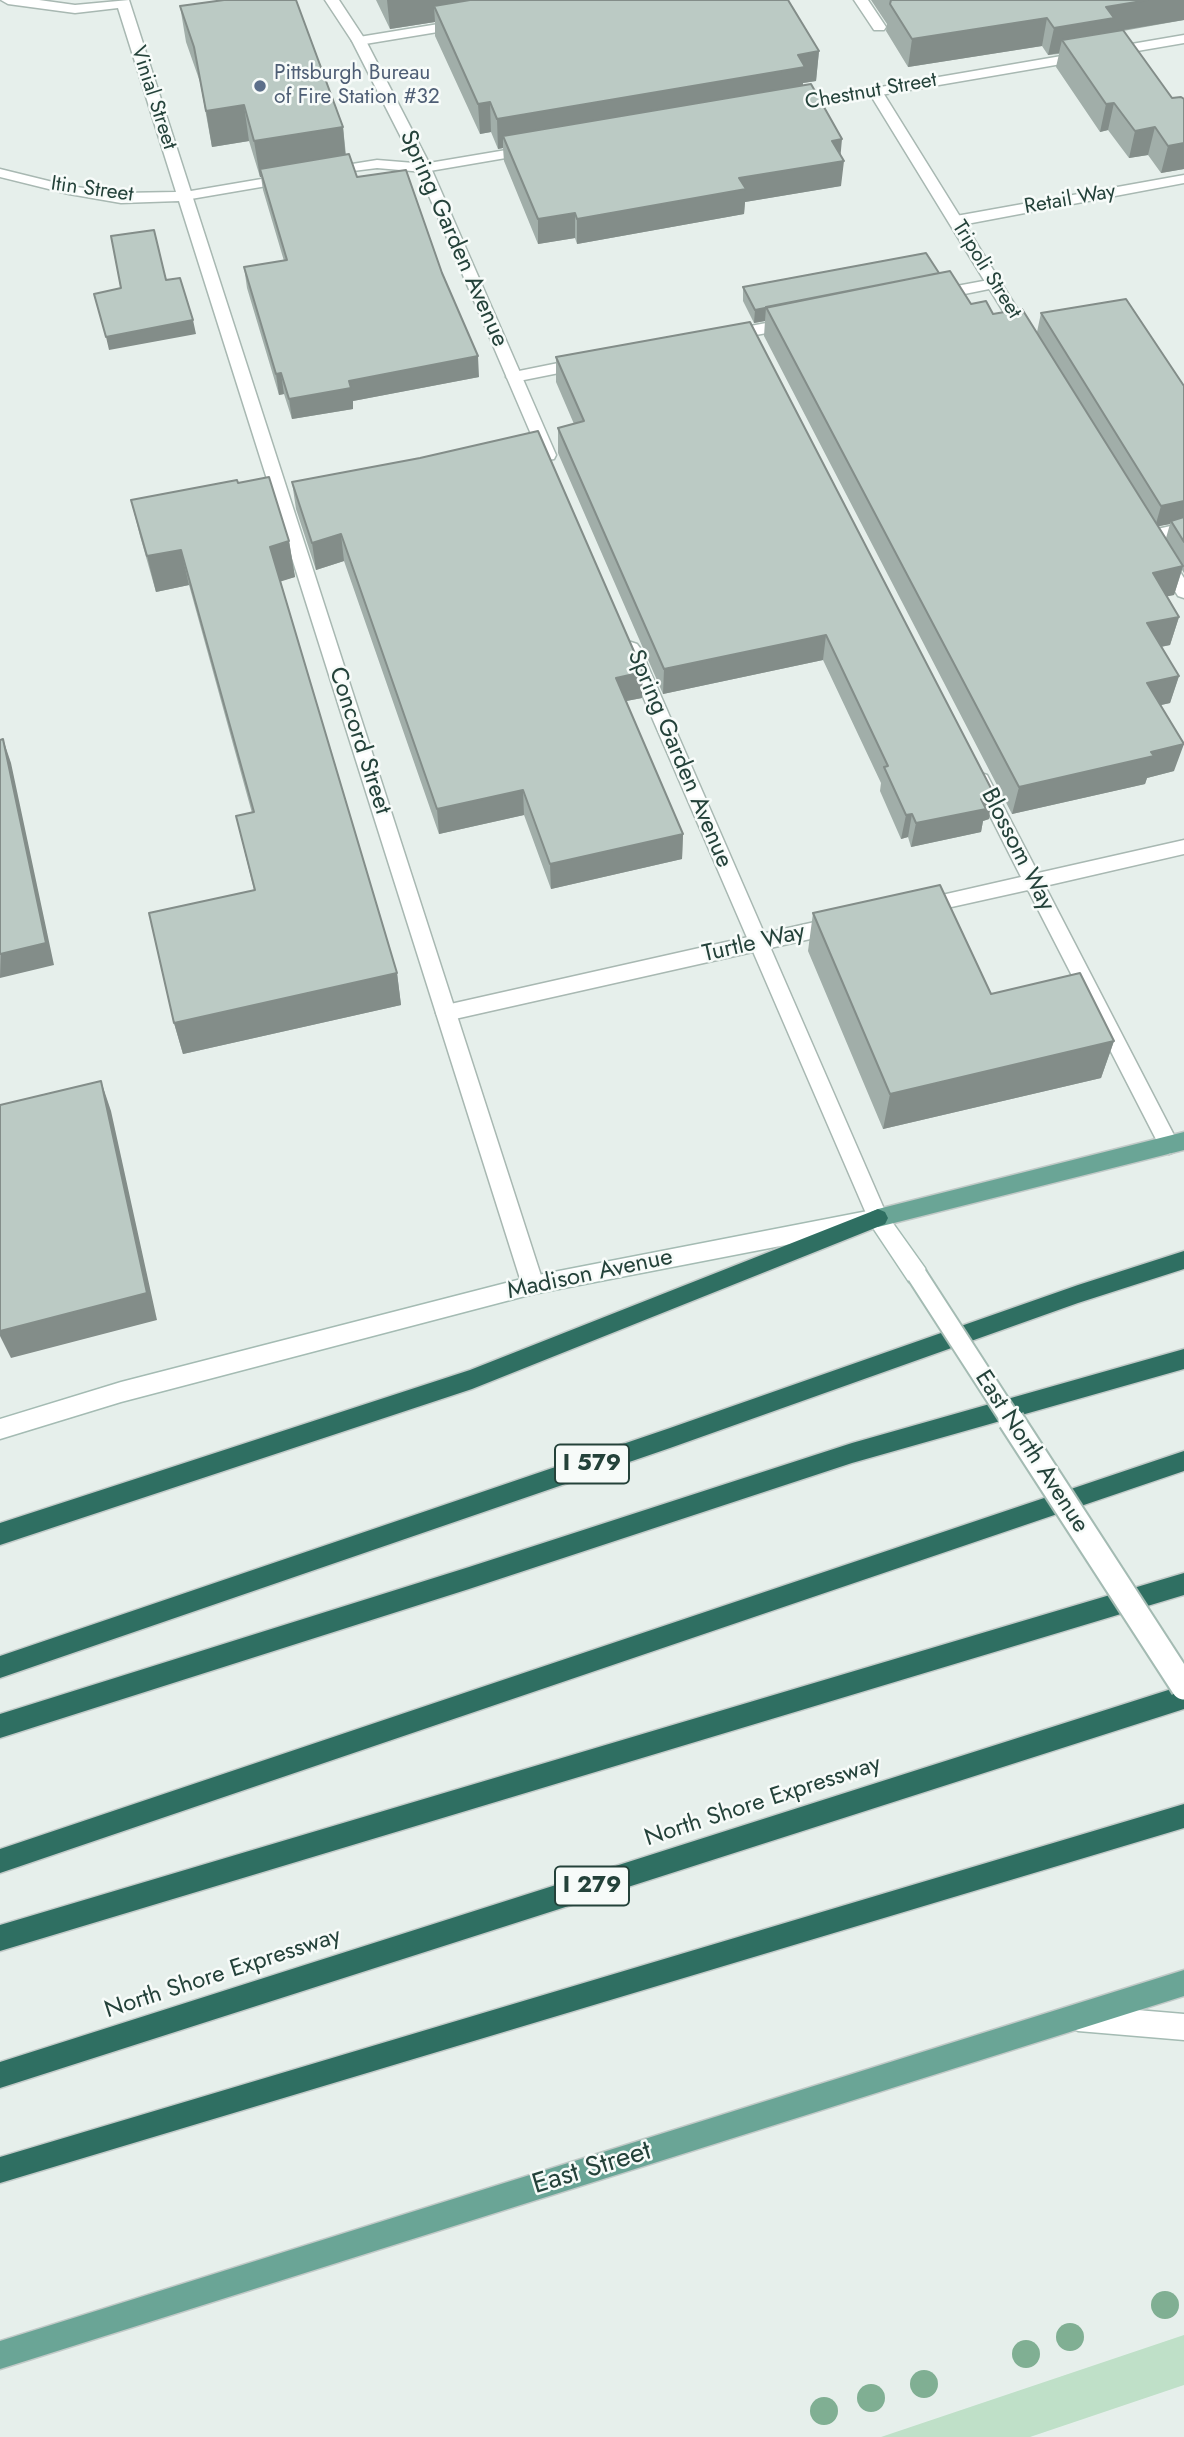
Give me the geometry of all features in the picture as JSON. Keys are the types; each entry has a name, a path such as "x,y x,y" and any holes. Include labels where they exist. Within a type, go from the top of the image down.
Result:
{"highway":[{"path":"0,1534 472,1379 878,1218"},
{"name":"I 579","path":"0,1667 657,1442 1078,1294 1184,1260"},
{"path":"0,1726 483,1574 852,1453 1184,1359"},
{"path":"0,1861 1184,1461"},
{"path":"0,1938 1184,1584"},
{"name":"North Shore Expressway","path":"0,2075 1184,1697"},
{"path":"0,2170 1184,1816"}],"main road":[{"name":"Madison Avenue","path":"878,1218 1177,1143"},
{"name":"East Street","path":"0,2355 1184,1983"}],"street":[{"path":"8,0 75,9 122,2"},
{"name":"Spring Garden Avenue","path":"331,0 359,41 424,168 558,477"},
{"path":"861,0 879,27"},
{"name":"Vinial Street","path":"122,2 185,196"},
{"path":"359,41 484,21"},
{"name":"Chestnut Street","path":"779,108 1184,39"},
{"path":"1128,48 1138,63"},
{"name":"Tripoli Street","path":"875,91 1037,353"},
{"path":"185,196 377,164 424,168 546,148"},
{"name":"Itin Street","path":"0,173 69,190 121,198 185,196"},
{"name":"Retail Way","path":"956,221 1184,179"},
{"name":"Concord Street","path":"185,196 533,1285"},
{"path":"913,299 995,284"},
{"path":"712,338 754,337 805,320"},
{"path":"514,377 596,361"},
{"path":"1184,529 1146,530 1184,592"},
{"name":"Spring Garden Avenue","path":"623,628 878,1218"},
{"name":"Blossom Way","path":"970,759 1033,881 1177,1143"},
{"path":"898,912 1184,847"},
{"name":"Turtle Way","path":"446,1013 857,921"},
{"name":"East North Avenue","path":"878,1218 1184,1687"},
{"name":"Madison Avenue","path":"0,1429 121,1392 533,1285 878,1218"},
{"path":"1072,2017 1184,2027"}],"green space":[{"path":"1184,2335 1184,2385 1030,2437 881,2437"}],"building":[{"name":"Pittsburgh Bureau of Fire Station #32","path":"224,0 296,0 343,127 254,141 244,105 206,111 194,47 180,6"},
{"path":"470,0 788,0 819,51 798,55 805,67 497,119 490,102 478,104 434,6"},
{"path":"891,0 1148,0 1106,7 1114,18 1054,28 1047,18 912,39 890,4"},
{"path":"1123,30 1172,98 1184,99 1184,143 1168,146 1155,127 1135,131 1114,103 1106,104 1062,40"},
{"path":"811,84 842,139 832,141 844,161 739,178 746,189 577,219 575,213 538,219 503,136"},
{"path":"349,154 357,177 406,170 442,273 478,356 349,381 351,388 289,399 281,373 276,374 244,267 287,260 260,169"},
{"path":"154,230 166,280 180,278 193,320 106,337 94,294 121,288 111,236"},
{"path":"926,253 939,273 755,310 743,287"},
{"path":"950,271 971,304 986,301 993,314 1022,309 1183,566 1153,573 1179,617 1147,623 1179,676 1147,683 1184,744 1151,752 1154,756 1019,787 766,307"},
{"path":"1126,299 1184,386 1184,501 1161,506 1041,313"},
{"path":"750,322 995,796 981,799 986,809 916,823 912,814 906,815 884,767 888,766 826,635 664,669 558,428 584,421 556,357"},
{"path":"538,431 643,672 616,678 683,834 550,864 523,790 437,809 341,534 312,543 292,482 420,458"},
{"path":"269,477 289,541 270,547 397,973 174,1023 149,913 255,890 236,816 254,812 181,550 147,556 131,500 237,480 238,483"},
{"path":"1184,517 1184,542 1171,521"},
{"path":"3,739 46,943 0,954 0,740"},
{"path":"940,885 991,994 1080,973 1114,1041 890,1094 813,913"},
{"path":"101,1081 147,1293 0,1331 0,1105"}],"place":[{"name":"Pittsburgh Bureau of Fire Station #32","path":"260,86"}]}
